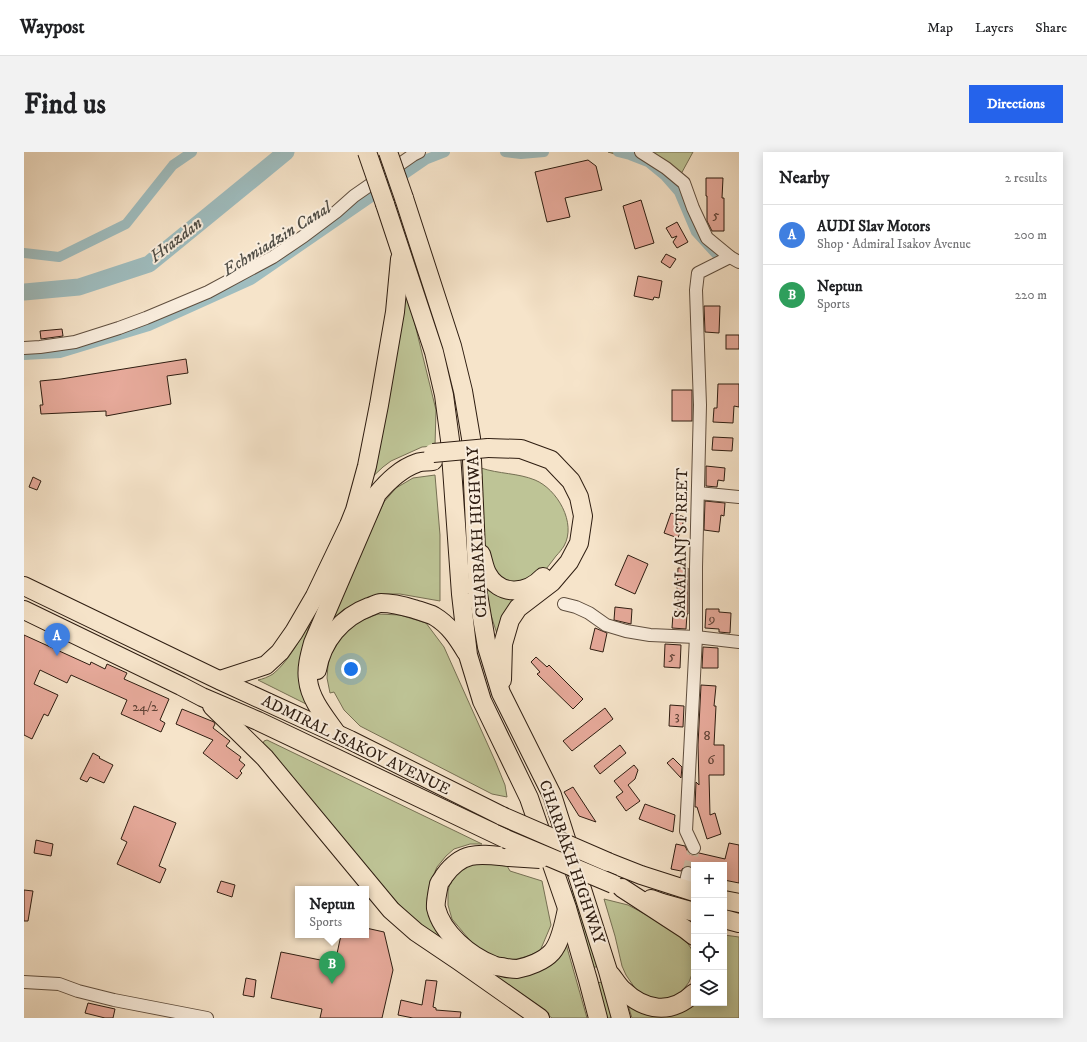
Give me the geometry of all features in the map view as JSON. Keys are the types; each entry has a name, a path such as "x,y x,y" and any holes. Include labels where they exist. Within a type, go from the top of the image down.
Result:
{"highway":[{"name":"CHARBAKH HIGHWAY","path":"367,152 434,352 444,396 450,440 461,594 468,655 482,700 529,798 567,908 598,1018"},
{"name":"CHARBAKH HIGHWAY","path":"388,152 452,346 463,391 471,438 478,594 487,647 501,693 552,795 622,1018"},
{"path":"220,680 266,665 280,652 315,596 349,525 355,510 367,466 388,356 395,312 401,251"},
{"path":"355,510 370,489 387,472 397,464 420,455 433,457 522,449 551,460 571,481 579,496 583,516 580,543 569,562 552,582 518,608 510,620 503,644 501,693"},
{"path":"475,530 486,571 491,579 498,585 504,589 513,591 526,589 537,583 567,549 575,528 573,505 569,492 550,469 534,460 516,455 488,453"},
{"path":"343,737 315,702 310,692 308,679 309,658 312,643 377,494 390,480 404,469 433,457"},
{"name":"ADMIRAL ISAKOV AVENUE","path":"24,586 343,737 502,816 640,875 689,884"},
{"path":"343,737 325,704 320,690 317,671 319,660 337,628 360,610 380,603 405,606 433,615 452,630 468,655"},
{"name":"ADMIRAL ISAKOV AVENUE","path":"24,610 202,697 258,721 506,840 617,886 662,903 691,911"},
{"path":"202,697 265,758 391,910 416,932 459,960 540,1018"},
{"path":"555,860 496,855 468,856 458,861 450,868 439,883 436,907 443,923 457,942 475,956 494,966 516,969 537,963 552,952 560,937 567,908"},
{"path":"617,886 679,924 692,934"},
{"path":"727,901 739,903"},
{"path":"727,920 739,923"},
{"path":"588,980 609,973 622,990 638,1002 650,1007 670,1007 678,1004 691,995"}],"street":[{"path":"641,152 666,168 684,183 693,208 707,238 734,260"},
{"path":"24,348 75,342 146,318 208,292 273,257 336,212 354,196 416,153"},
{"name":"SARALANJ STREET","path":"694,848 686,831 696,637 700,405 696,290 698,274 734,260"},
{"path":"698,492 739,497"},
{"path":"564,604 576,607 589,613 606,625 626,631 650,635 696,637 739,642"},
{"path":"24,982 59,984 78,991 114,1000 207,1018"}],"green space":[{"path":"608,152 693,152 681,174"},
{"path":"407,292 436,410 435,446 422,447 391,461 368,481"},
{"path":"481,468 535,480 543,484 551,491 563,508 568,527 567,537 563,547 537,580 500,583 481,548"},
{"path":"435,475 440,535 440,601 400,594 378,594 361,601 328,624 384,502 396,488 413,478"},
{"path":"481,564 525,592 500,643 487,603"},
{"path":"378,614 400,615 426,623 444,647 496,763 505,785 507,797 492,794 360,726 344,710 334,692 330,693 327,678 328,665 332,649 350,625"},
{"path":"310,623 301,654 303,694 306,704 258,680 266,678 279,669"},
{"path":"267,740 482,844 470,844 454,849 437,867 430,883 427,899 429,917 452,943 440,940 407,913 376,879 263,744 264,741"},
{"path":"483,861 506,864 510,871 542,881 551,925 540,951 517,959 503,960 489,954 473,944 452,919 448,905 448,891 451,879 457,869"},
{"path":"570,891 575,891 597,967 593,967"},
{"path":"604,899 628,905 667,925 687,942 691,948 691,977 689,982 677,996 656,1001 639,994 626,975 622,966"},
{"path":"727,935 739,937 739,1018 632,1018 628,1005 691,1004 691,1006 727,1006"},
{"path":"566,944 587,1018 552,1018 496,978 498,973"},
{"path":"602,982 613,1018 607,1018 597,983"}],"building":[{"path":"588,160 596,166 602,190 565,198 570,217 547,222 535,172"},
{"path":"706,178 723,178 722,198 724,198 724,231 712,231 707,221"},
{"path":"641,200 654,243 635,249 623,206"},
{"path":"677,222 688,242 677,248 673,242 677,236 672,238 666,228"},
{"path":"666,254 676,259 670,268 661,262"},
{"path":"638,276 662,281 659,298 654,297 653,300 634,296"},
{"path":"704,306 720,306 719,333 705,332"},
{"path":"62,329 63,336 41,339 40,331"},
{"path":"726,335 739,335 739,349 726,349"},
{"path":"186,359 188,373 167,376 171,404 106,416 106,411 41,414 40,405 43,405 40,381"},
{"path":"718,384 739,384 739,407 734,406 733,423 713,422 714,408 717,408"},
{"path":"672,390 692,390 692,421 672,421"},
{"path":"713,437 733,438 732,451 712,450"},
{"path":"706,466 725,468 724,481 718,480 717,487 706,486"},
{"path":"33,477 41,481 37,490 29,487"},
{"path":"705,501 725,503 724,516 721,515 719,532 704,530"},
{"path":"671,513 685,517 678,538 664,533"},
{"path":"628,555 648,564 635,594 615,585"},
{"path":"678,568 688,568 688,614 686,629 672,628 673,614 677,615 677,613 680,613 677,612 679,591 677,591"},
{"path":"615,607 632,609 631,624 614,620"},
{"path":"706,609 719,609 719,612 731,613 730,633 719,632 719,629 705,628"},
{"path":"595,628 607,633 603,652 590,649"},
{"path":"24,635 90,665 91,662 105,669 107,664 127,673 124,679 169,699 160,720 165,723 161,732 121,714 127,700 71,675 67,683 40,670 34,684 58,695 48,716 44,714 32,739 24,735"},
{"path":"665,644 681,645 680,668 664,667"},
{"path":"703,647 718,648 718,668 702,668"},
{"path":"536,657 547,667 549,665 583,699 573,709 537,674 540,672 531,662"},
{"path":"701,685 716,686 714,706 716,706 714,745 724,745 724,775 709,775 710,815 715,813 721,834 707,839 697,807 695,807 696,782 699,785 698,745"},
{"path":"670,705 684,706 683,727 669,726"},
{"path":"605,708 613,719 572,751 563,741"},
{"path":"182,709 214,722 215,724 213,728 230,741 226,746 241,757 239,760 245,765 240,771 242,773 237,779 203,753 213,740 176,724"},
{"path":"620,745 626,753 600,774 594,766"},
{"path":"93,753 100,757 99,758 113,765 104,783 90,777 87,782 80,779"},
{"path":"673,758 682,767 681,778 667,763"},
{"path":"634,765 638,770 635,779 628,785 640,801 626,811 616,797 623,792 614,781"},
{"path":"573,787 596,822 579,816 564,792"},
{"path":"645,804 675,815 673,832 639,819"},
{"path":"134,806 176,823 159,866 166,869 160,883 117,864 127,842 121,839"},
{"path":"36,840 53,844 51,856 34,853"},
{"path":"729,843 739,845 739,883 727,881 727,862 691,862 691,867 686,866 681,871 671,869 676,844 685,846 689,854 697,855 699,853 725,859"},
{"path":"221,881 235,885 232,897 217,892"},
{"path":"24,890 33,891 28,921 24,921"},
{"path":"369,929 384,932 393,970 382,1018 320,1018 322,1009 271,998 281,952 335,963 340,938 369,938"},
{"path":"246,978 256,980 254,997 243,995"},
{"path":"426,980 437,981 433,1007 436,1008 436,1010 461,1012 460,1018 413,1018 398,1015 401,1000 422,1005"},
{"path":"88,1003 115,1009 113,1018 105,1018 85,1013"}],"waterway":[{"path":"24,253 59,257 126,224 173,165 192,152"},
{"name":"Hrazdan","path":"24,292 79,287 149,264 286,152"},
{"name":"Echmiadzin Canal","path":"24,355 60,353 149,326 251,280 427,159 445,152"},
{"name":"Echmiadzin Canal","path":"505,152 521,154 544,152"},
{"name":"Echmiadzin Canal","path":"618,152 648,162 665,176 679,192 696,232 717,255"}],"tunnel":[{"path":"688,873 694,848"}],"place":[{"name":"AUDI Slav Motors","path":"57,656"},
{"name":"Neptun","path":"332,984"}]}
